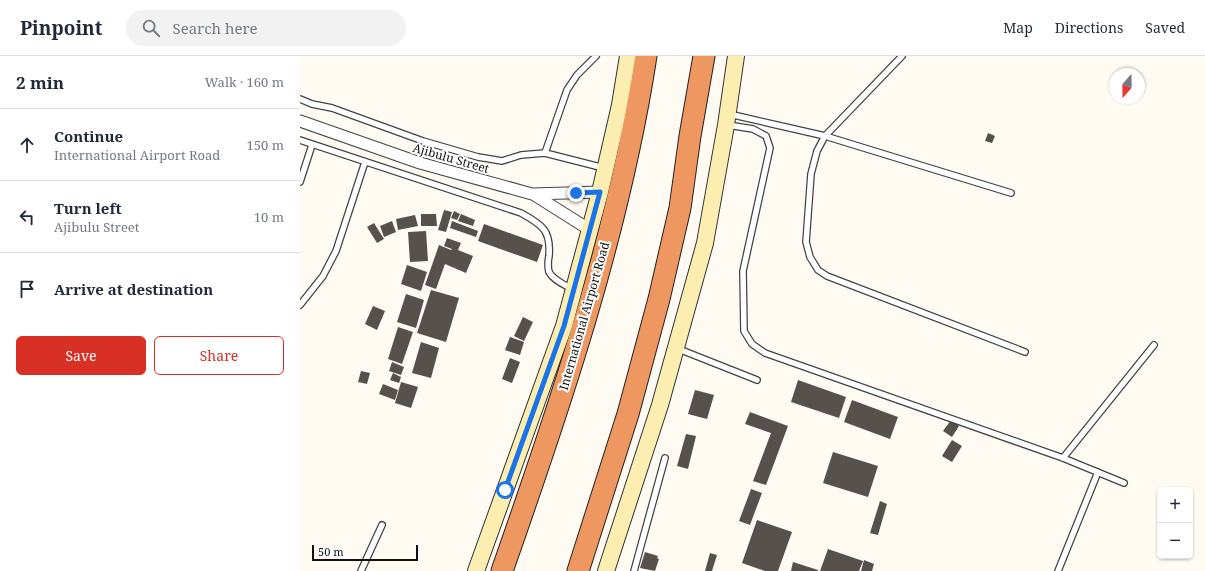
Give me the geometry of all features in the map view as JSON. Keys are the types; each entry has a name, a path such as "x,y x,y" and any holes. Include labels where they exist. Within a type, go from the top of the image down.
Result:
{"highway":[{"name":"International Airport Road","path":"502,571 569,373 604,253 639,100 646,56"},
{"path":"578,571 628,414 659,298 680,208 690,136 704,56"}],"main road":[{"name":"International Airport Road","path":"476,571 564,326 600,192 604,168 620,105 628,56"},
{"path":"606,571 660,405 705,243 736,56"}],"street":[{"name":"Ajibulu Street","path":"300,121 420,163 532,194 600,192"},
{"path":"532,194 590,230"}],"lane":[{"path":"545,153 567,90 577,75 596,56"},
{"path":"902,56 825,136 817,151 811,174 806,242 810,257 818,270 827,276 1025,352"},
{"path":"300,99 312,104 332,108 423,141 478,157 502,161 521,155 545,153 604,168"},
{"path":"726,119 825,136 1011,193"},
{"path":"726,119 766,136 770,148 743,271 744,331 752,344 765,353 1063,458 1124,482"},
{"path":"300,140 521,213 533,219 544,228 548,236 550,245 549,272 554,278 574,290"},
{"path":"300,182 312,145"},
{"path":"300,305 323,276 336,251 365,162"},
{"path":"1063,458 1154,345"},
{"path":"676,348 757,380"},
{"path":"634,571 665,458"},
{"path":"1058,571 1098,472"},
{"path":"361,571 382,525"}],"building":[{"path":"988,133 995,136 992,143 985,141"},
{"path":"444,210 452,212 446,232 438,230"},
{"path":"454,211 460,214 457,220 451,218"},
{"path":"421,214 436,214 437,226 421,226"},
{"path":"461,214 475,220 473,226 458,221"},
{"path":"415,215 418,226 398,230 396,219"},
{"path":"392,221 396,232 384,237 380,226"},
{"path":"452,221 478,231 476,237 450,228"},
{"path":"374,223 384,239 377,243 367,227"},
{"path":"484,224 543,245 537,262 478,241"},
{"path":"426,231 428,261 410,262 408,232"},
{"path":"447,238 461,243 458,250 473,256 466,273 445,264 436,289 425,285 439,245 451,250 452,249 444,246"},
{"path":"407,265 427,272 421,291 401,284"},
{"path":"431,290 459,298 446,342 417,333"},
{"path":"406,294 424,300 416,328 397,322"},
{"path":"373,306 385,311 377,330 365,324"},
{"path":"523,317 533,322 524,341 514,336"},
{"path":"398,327 413,332 402,364 388,359"},
{"path":"510,337 524,342 520,355 505,350"},
{"path":"421,342 439,348 431,378 412,373"},
{"path":"510,358 520,362 512,383 502,379"},
{"path":"392,362 404,367 401,375 389,371"},
{"path":"361,371 370,373 367,384 358,382"},
{"path":"393,373 401,377 399,383 390,380"},
{"path":"798,380 846,397 839,418 791,402"},
{"path":"401,382 418,387 411,408 395,403"},
{"path":"383,384 398,390 395,400 379,394"},
{"path":"695,390 714,395 707,419 688,414"},
{"path":"852,400 898,417 890,439 844,422"},
{"path":"750,412 788,426 766,485 753,481 771,433 745,424"},
{"path":"951,420 959,426 952,437 943,431"},
{"path":"686,434 696,436 688,469 677,466"},
{"path":"952,440 962,446 952,462 942,456"},
{"path":"833,452 878,466 868,497 823,483"},
{"path":"751,489 762,493 750,525 739,521"},
{"path":"880,501 887,504 878,535 870,533"},
{"path":"757,520 792,532 778,571 765,571 742,563"},
{"path":"828,549 863,561 859,571 820,571"},
{"path":"645,552 658,556 657,558 659,559 655,571 640,568"},
{"path":"710,553 717,555 712,571 705,571"},
{"path":"864,560 874,564 872,571 861,571"},
{"path":"793,562 818,570 818,571 791,571"}],"route":[{"path":"505,490 564,326 600,192 576,193"}]}
